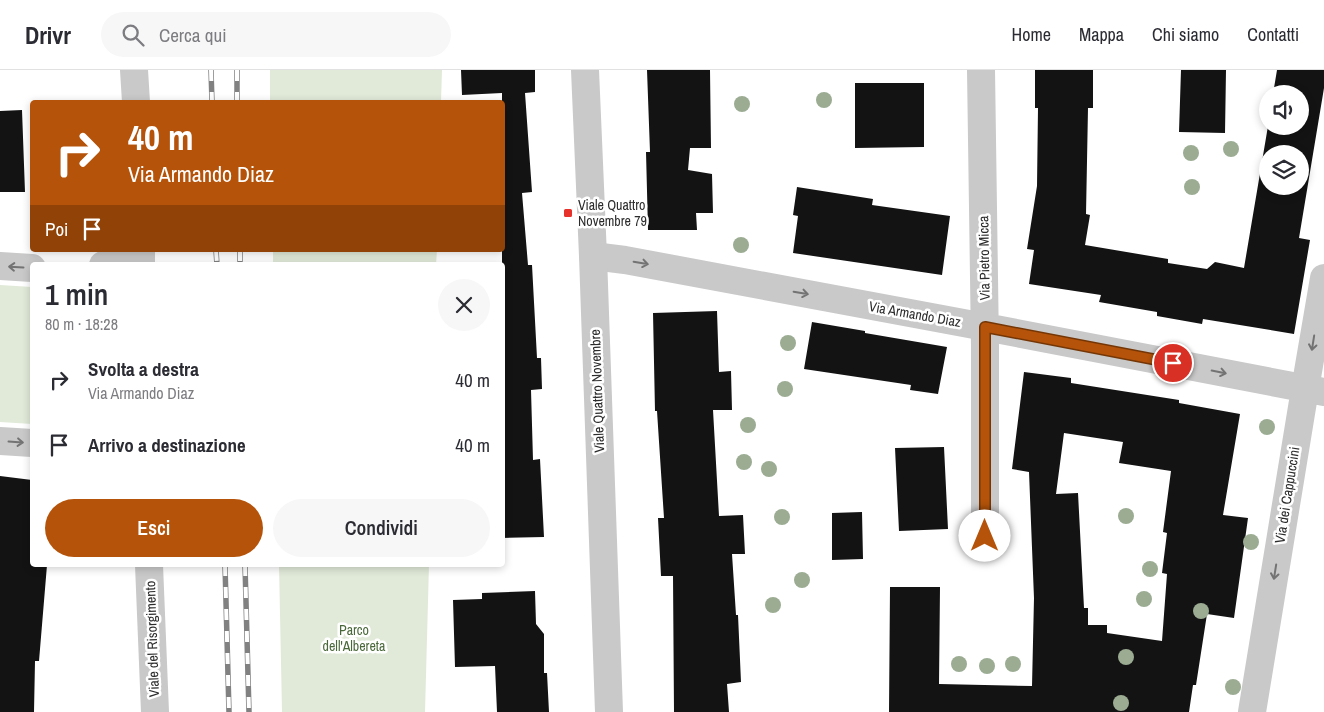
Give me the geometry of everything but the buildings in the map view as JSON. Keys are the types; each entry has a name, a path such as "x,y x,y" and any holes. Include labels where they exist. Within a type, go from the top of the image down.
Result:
{"street":[{"path":"134,70 136,100"},
{"name":"Viale Quattro Novembre","path":"585,70 609,712"},
{"name":"Via Pietro Micca","path":"981,70 985,327 985,536"},
{"path":"109,262 123,252"},
{"name":"Via Armando Diaz","path":"593,256 625,260 1314,390"},
{"path":"0,266 30,268"},
{"name":"Via dei Cappuccini","path":"1252,712 1314,390 1324,278"},
{"path":"0,441 30,443"},
{"path":"138,567 151,610"},
{"name":"Viale del Risorgimento","path":"149,567 155,712"}],"green space":[{"path":"270,70 442,70 441,100 270,100"},
{"path":"273,252 437,252 436,262 273,262"},
{"path":"0,285 30,287 30,424 0,422"},
{"name":"Parco dell'Albereta","path":"279,567 429,567 425,712 282,712"}],"railway":[{"path":"211,70 212,100"},
{"path":"237,70 237,100"},
{"path":"216,252 217,262"},
{"path":"240,252 240,262"},
{"path":"225,567 229,712"},
{"path":"245,567 249,712"}],"place":[{"name":"Viale Quattro Novembre 79","path":"568,213"}],"route":[{"path":"985,536 985,327 1173,363"}]}
